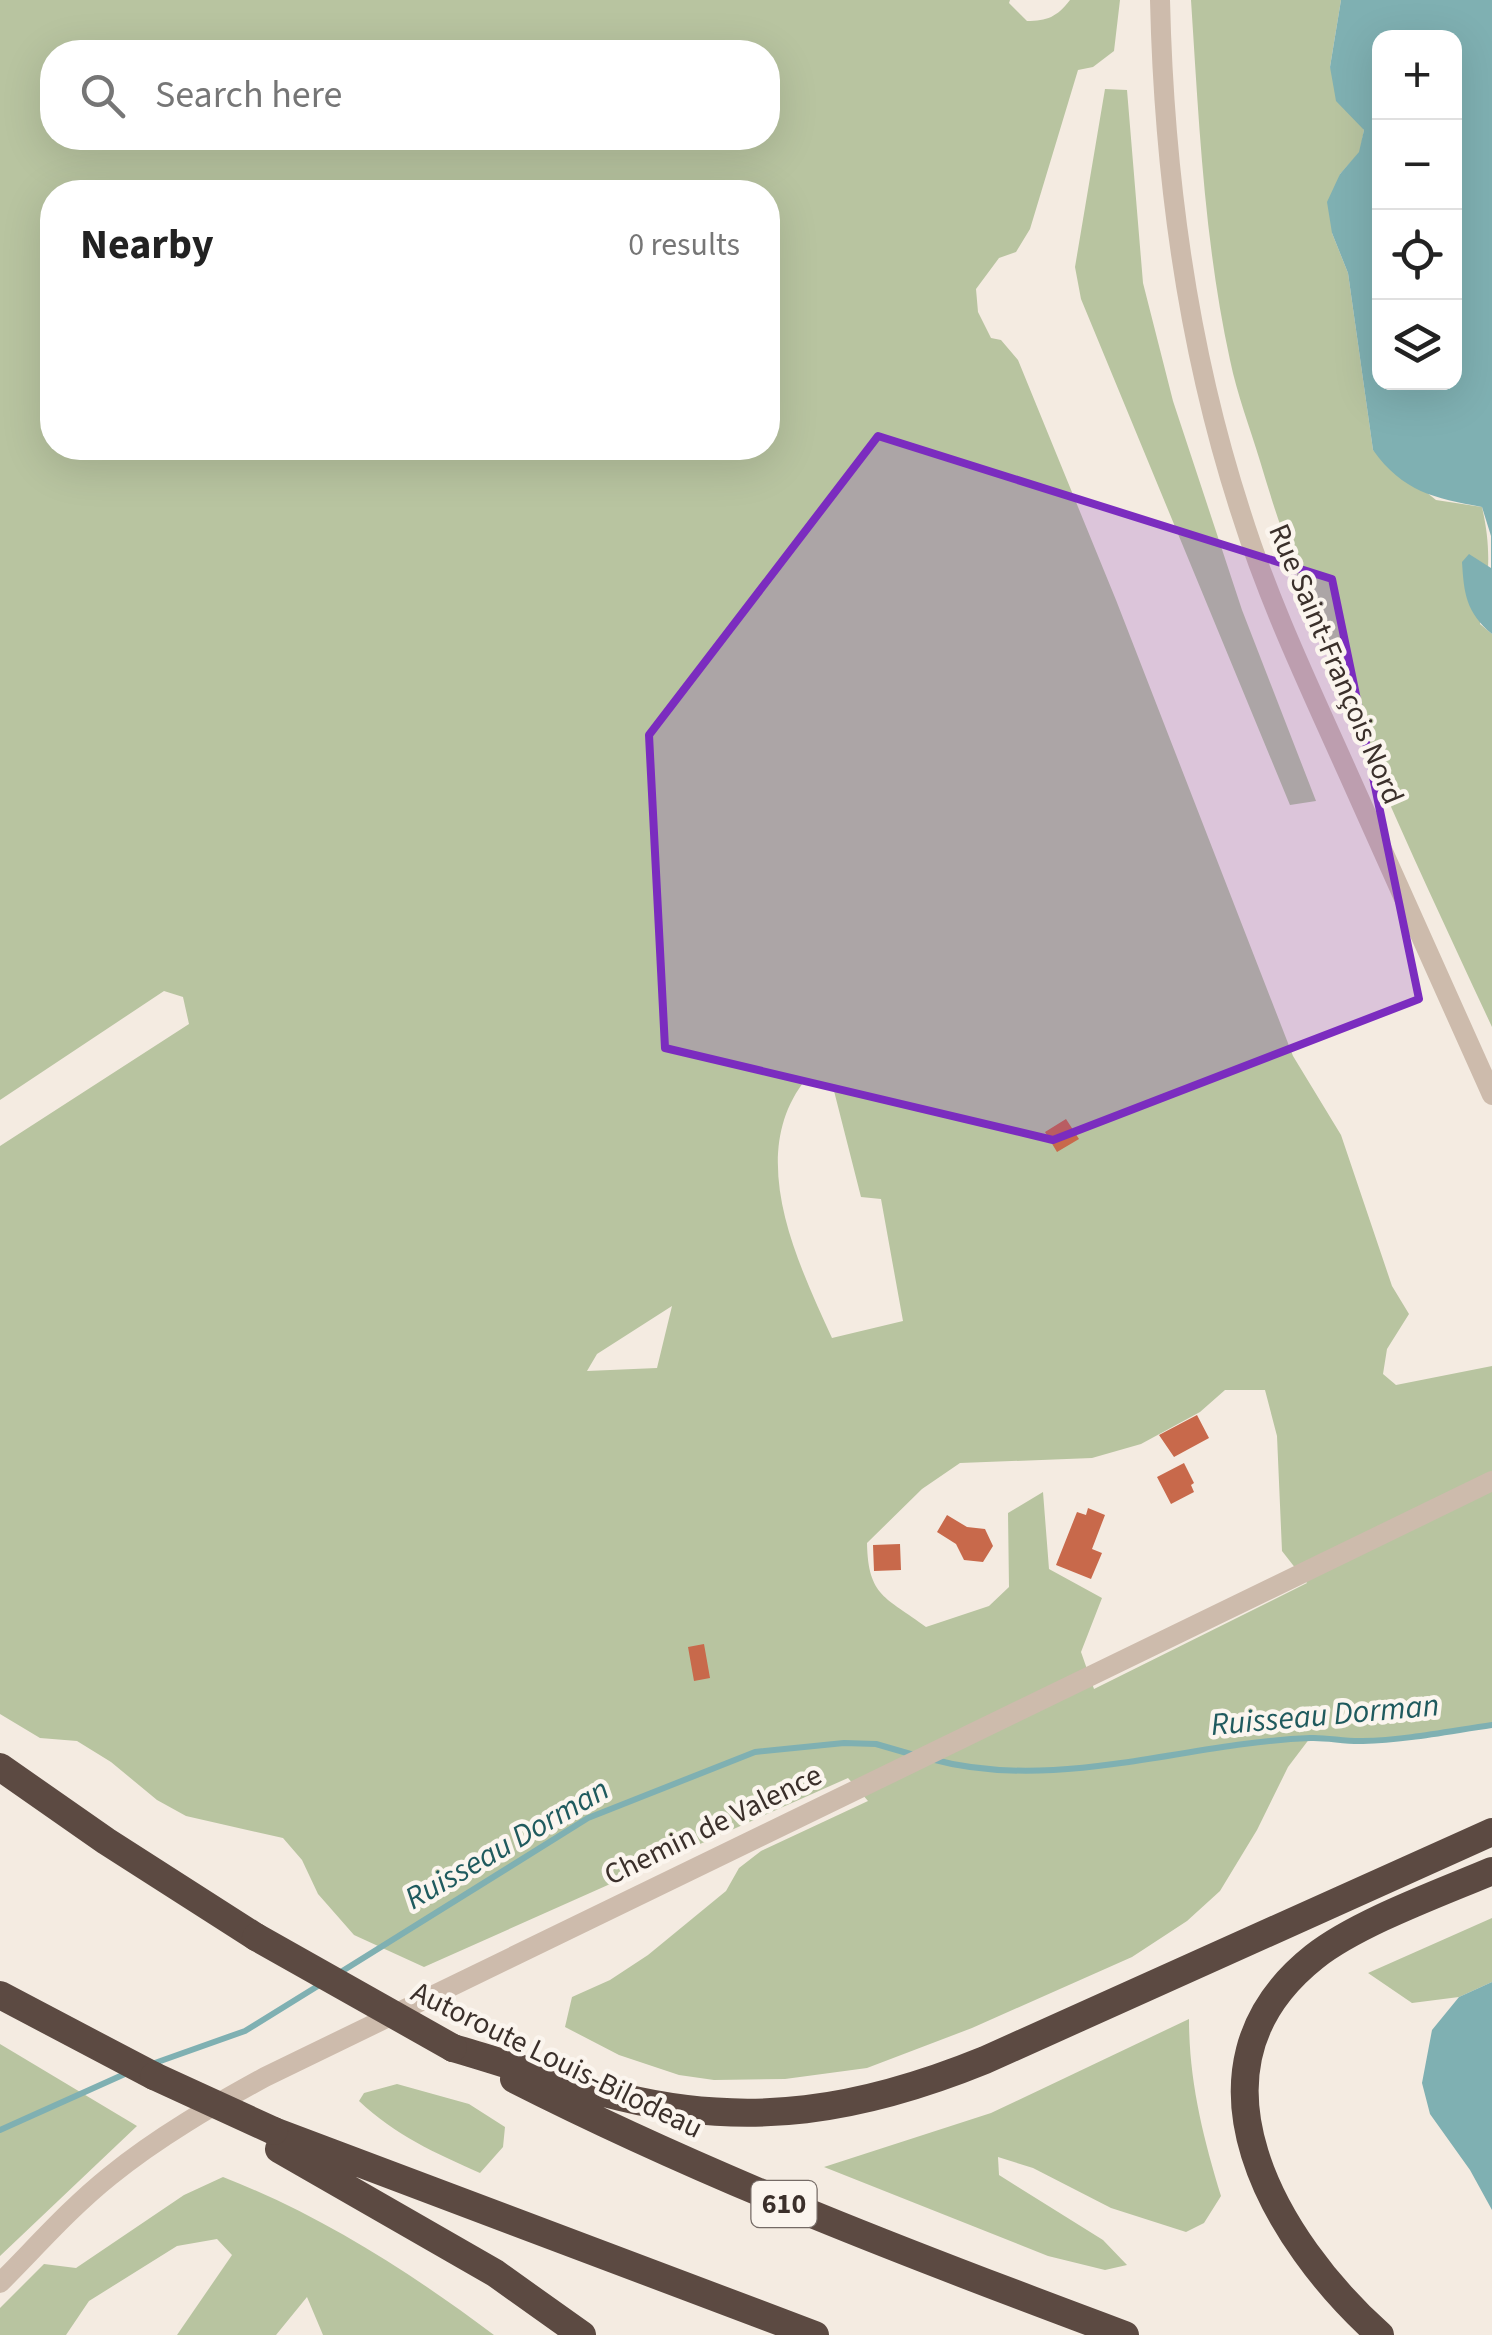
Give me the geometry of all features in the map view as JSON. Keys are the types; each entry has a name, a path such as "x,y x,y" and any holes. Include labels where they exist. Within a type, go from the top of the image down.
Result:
{"highway":[{"name":"Autoroute Louis-Bilodeau","path":"0,1767 106,1841 256,1937 453,2048 579,2112 738,2184 1125,2335"},
{"path":"453,2048 618,2097 667,2107 758,2114 848,2104 912,2087 984,2060 1492,1832"},
{"path":"1380,2335 1312,2264 1276,2210 1263,2182 1250,2144 1246,2116 1252,2047 1272,2003 1313,1958 1350,1935 1492,1871"},
{"path":"0,1995 267,2134 495,2272 582,2335"},
{"path":"267,2134 816,2335"}],"street":[{"name":"Rue Saint-François Nord","path":"1160,0 1164,111 1181,260 1198,348 1240,511 1298,668 1492,1095"},
{"name":"Chemin de Valence","path":"0,2283 110,2176 221,2101 375,2022 1492,1481"}],"highlighted area":[{"path":"878,436 1332,579 1419,999 1053,1140 665,1048 649,735"}],"green space":[{"path":"0,0 1010,0 1027,21 1051,17 1070,0 1120,0 1114,51 1093,67 1078,70 1030,229 1016,252 999,258 976,289 978,312 991,338 1001,340 1018,360 1293,1056 1341,1135 1392,1286 1409,1314 1387,1349 1383,1374 1396,1385 1492,1366 1492,1725 1363,1741 1310,1738 1288,1767 1257,1830 1220,1891 1187,1921 1132,1957 972,2028 867,2068 785,2079 714,2080 679,2075 619,2055 565,2027 572,1997 610,1980 648,1955 726,1891 739,1868 761,1851 868,1801 848,1778 424,1967 354,1935 318,1894 302,1860 283,1838 186,1816 157,1800 111,1762 77,1741 40,1738 0,1714 0,1146 189,1024 183,997 164,991 0,1100","holes":["806,1079 833,1087 861,1197 881,1199 903,1321 832,1338 805,1276 792,1242 778,1174 779,1141 788,1109","672,1306 657,1368 587,1371 597,1354","1225,1390 1265,1390 1277,1436 1282,1551 1307,1583 1094,1689 1081,1652 1102,1598 1049,1569 1043,1492 1008,1513 1009,1587 989,1606 926,1627 890,1601 876,1585 867,1543 922,1489 960,1463 1092,1458 1141,1444 1200,1412"]},
{"path":"1191,0 1341,0 1330,67 1364,130 1360,152 1340,174 1332,233 1348,273 1373,450 1436,500 1482,507 1485,523 1488,566 1480,624 1492,634 1492,1027 1336,677 1283,534 1240,398 1221,315 1208,226"},
{"path":"1105,89 1127,90 1143,283 1173,401 1242,610 1316,801 1290,805 1081,299 1075,267"},
{"path":"1492,1918 1492,1982 1459,1997 1412,2003 1368,1973"},
{"path":"1189,2019 1198,2109 1221,2196 1204,2223 1186,2232 1111,2208 1033,2168 998,2157 999,2175 1103,2240 1127,2265 1105,2270 1048,2256 824,2167 991,2113"},
{"path":"0,2044 137,2126 0,2256"},
{"path":"397,2084 469,2104 505,2127 503,2147 480,2173 401,2133 359,2101 364,2093"},
{"path":"223,2177 295,2209 364,2247 494,2335 323,2335 307,2297 276,2335 177,2335 232,2255 217,2239 177,2246 89,2301 66,2335 0,2335 0,2308 44,2264 76,2268 184,2195"}],"water":[{"path":"1341,0 1492,0 1492,634 1472,610 1462,562 1469,554 1491,568 1491,536 1482,507 1421,491 1396,475 1373,450 1348,273 1332,233 1327,202 1340,174 1359,152 1364,130 1336,101 1330,67"},
{"path":"1492,1982 1492,2210 1470,2170 1430,2114 1422,2083 1432,2030 1459,1997"}],"building":[{"path":"1066,1119 1079,1139 1057,1152 1045,1132"},
{"path":"1197,1415 1209,1438 1174,1457 1159,1435"},
{"path":"1184,1463 1194,1492 1171,1504 1157,1477"},
{"path":"1088,1508 1105,1515 1092,1549 1102,1553 1091,1579 1056,1565 1077,1512 1086,1515"},
{"path":"947,1515 967,1527 985,1529 993,1546 983,1562 964,1560 956,1544 937,1532"},
{"path":"900,1544 901,1570 874,1571 873,1545"},
{"path":"704,1644 710,1678 694,1681 688,1647"}],"waterway":[{"name":"Ruisseau Dorman","path":"931,1759 978,1768 1072,1769 1263,1742 1316,1738 1379,1740 1492,1725"},
{"name":"Ruisseau Dorman","path":"336,1975 588,1818 755,1752 844,1743 876,1744 914,1755"},
{"name":"Ruisseau Dorman","path":"152,2064 245,2031 321,1984"},
{"name":"Ruisseau Dorman","path":"0,2130 127,2073"}]}
